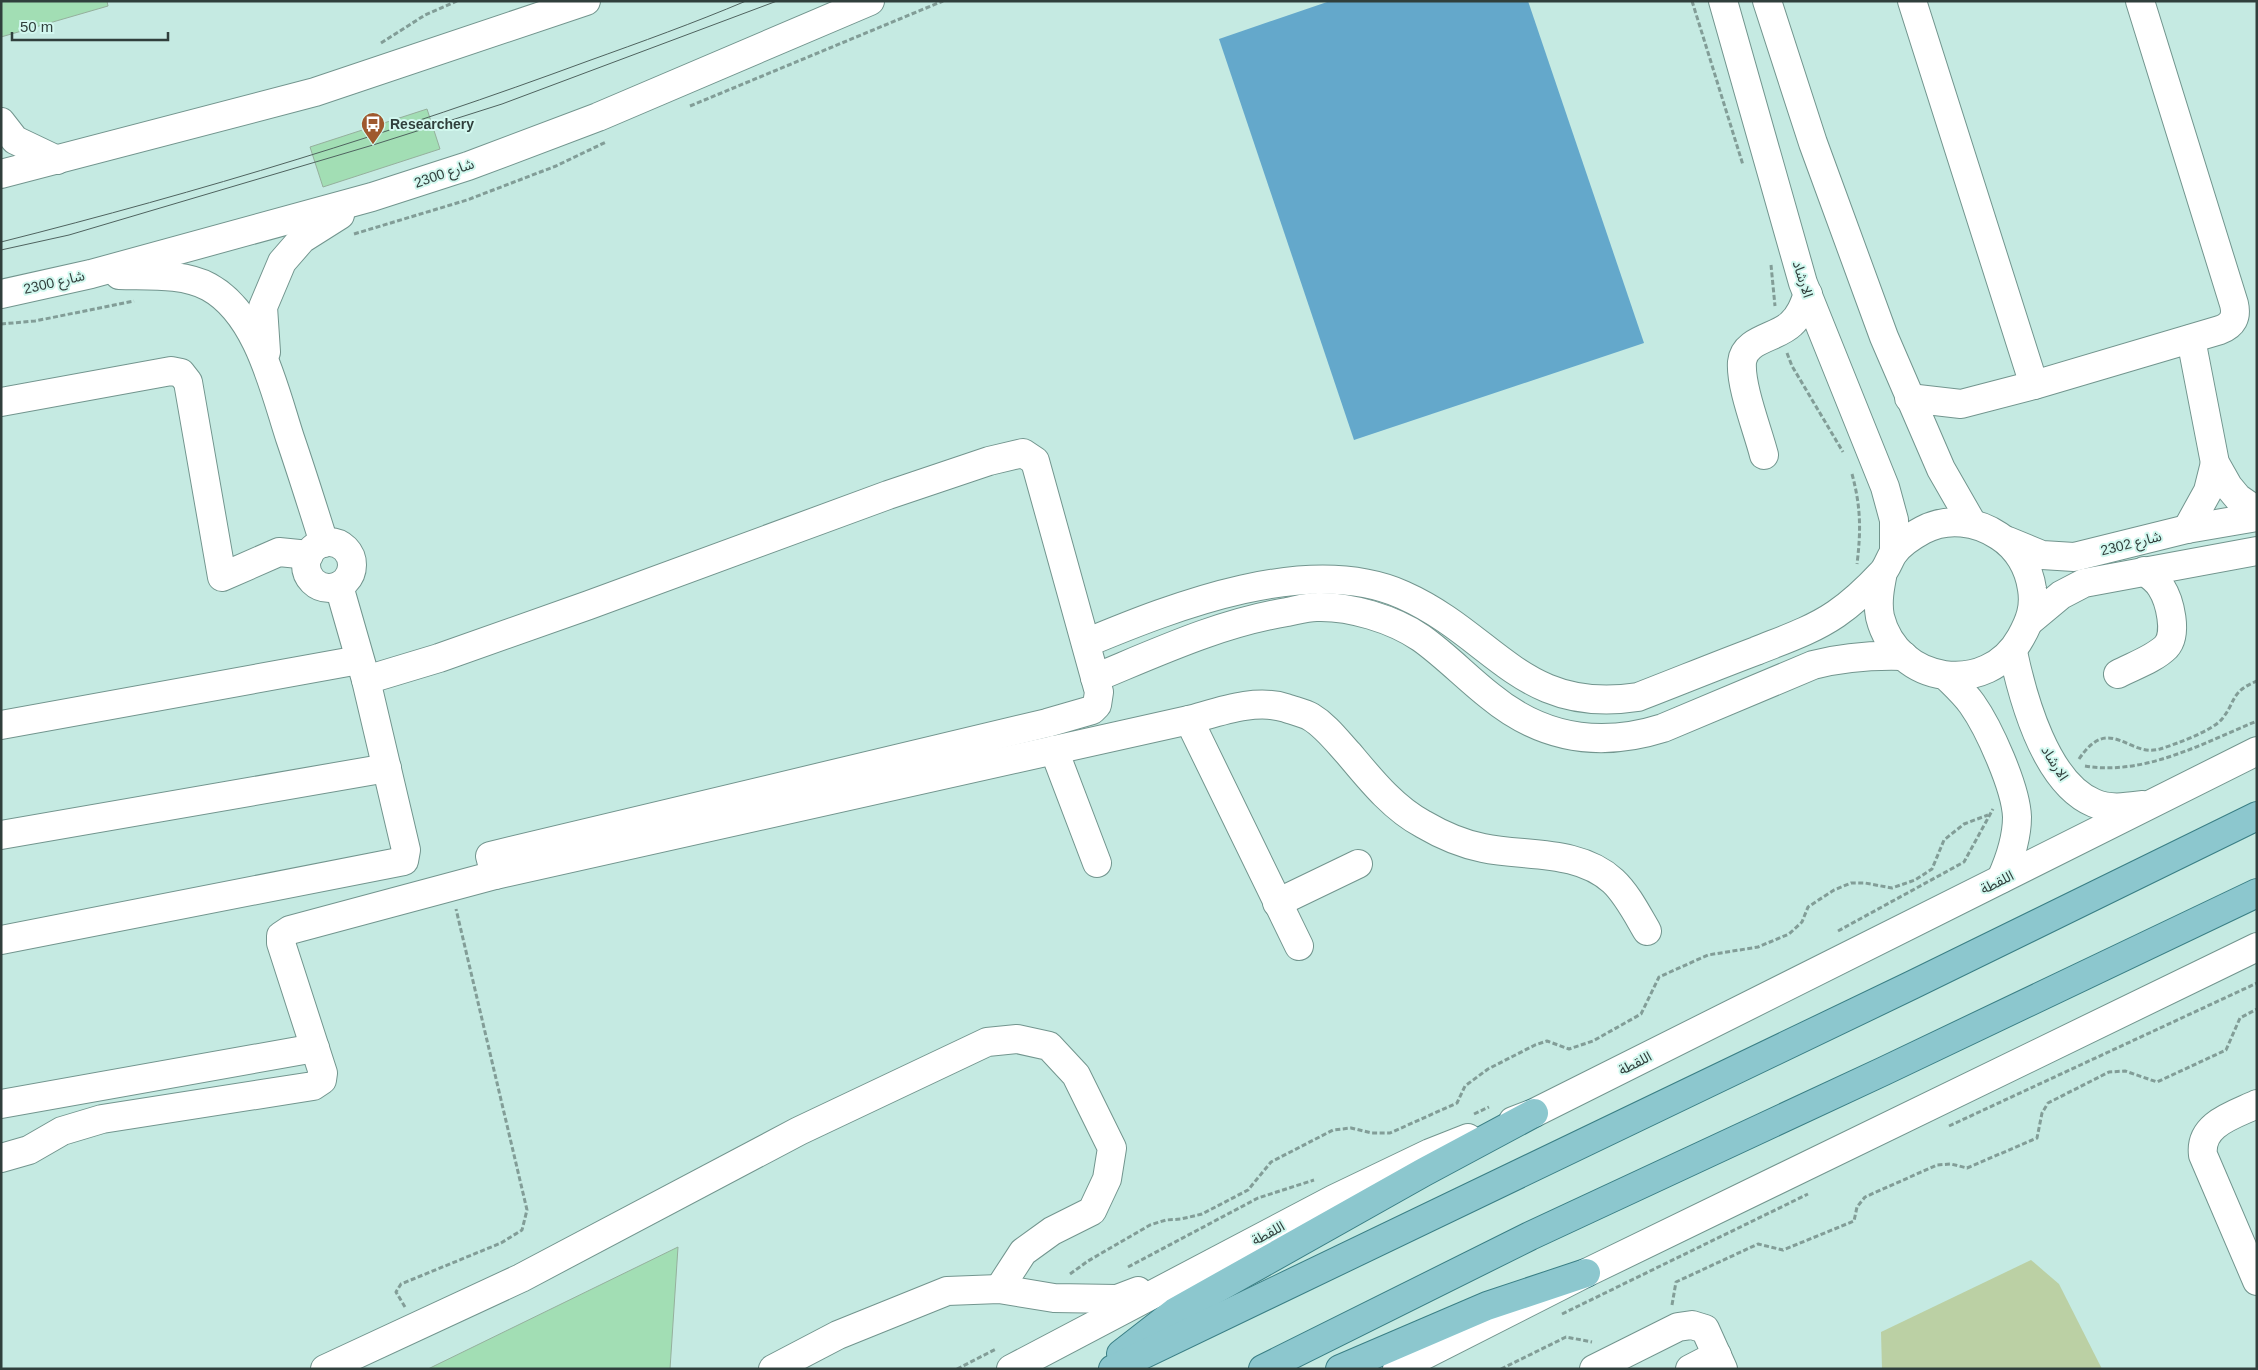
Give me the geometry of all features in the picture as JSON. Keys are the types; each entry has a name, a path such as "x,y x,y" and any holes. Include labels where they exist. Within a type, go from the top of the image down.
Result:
{"main road":[{"path":"1113,1369 1904,989 2257,816"},
{"path":"1262,1369 1530,1236 1884,1071 2257,893"},
{"path":"1104,1369 1148,1331 1175,1312 1424,1172 1534,1113"},
{"path":"1340,1369 1486,1306 1586,1272"}],"street":[{"path":"1,174 314,92 586,1"},
{"name":"شارع 2300","path":"1,294 90,274 372,197 468,166 598,117 870,1"},
{"name":"الارشاد","path":"1723,1 1808,294 1885,488 1894,520 1889,562"},
{"path":"1767,1 1813,143 1884,337 1926,438 1941,469 1972,523"},
{"path":"1912,1 2034,385"},
{"path":"1909,398 1961,404 2034,385 2191,339 2228,327 2234,320 2236,312 2140,1"},
{"path":"1,122 15,140 57,160"},
{"path":"266,364 263,306 282,262 308,235 372,197"},
{"path":"90,274 168,276 189,280 209,287 242,317 266,364 317,549"},
{"path":"1764,455 1745,386 1742,362 1744,354 1753,345 1779,332 1797,318 1808,294"},
{"path":"1779,332 1805,337 1829,348"},
{"path":"2191,339 2215,463 2228,486 2238,498 2257,511"},
{"path":"1,402 171,371 181,373 188,382 222,578 279,552 341,545 351,558 350,575 338,586 330,588 321,587 313,582 308,574 306,564 317,549"},
{"path":"1926,438 1961,404"},
{"path":"1,725 363,670 490,640 888,495 1015,453 1030,456 1035,461 1095,678 1099,699 1097,705 1085,712 490,856 495,875"},
{"path":"2187,529 2208,491 2215,463"},
{"name":"شارع 2302","path":"2007,541 2042,555 2059,558 2074,557 2187,529 2257,517"},
{"path":"1086,643 1185,606 1248,587 1278,582 1361,582 1402,594 1434,611 1537,686 1561,696 1586,701 1638,698 1818,625 1851,602 1910,537 1929,527 1950,522 1972,523 1990,530 2007,541 2021,557 2030,577 2034,598 2031,620 2013,652 1999,664 1982,672 1964,676 1946,676 1923,669 1904,656 1889,639 1880,617 1878,594 1889,562"},
{"name":"شارع 2302","path":"2031,620 2061,595 2084,583 2257,550"},
{"path":"2167,599 2173,577 2182,564"},
{"path":"2118,674 2160,652 2168,644 2172,633 2167,599 2156,580 2144,571"},
{"path":"1,940 400,863 406,858 406,850 363,670 338,586"},
{"path":"1095,678 1191,639 1255,617 1317,607 1348,611 1387,620 1420,637 1492,698 1550,731 1580,738 1612,739 1643,734 1663,728 1812,665 1837,658 1870,655 1904,656"},
{"name":"الارشاد","path":"2013,652 2022,691 2040,739 2067,769 2079,795 2094,804 2112,808 2155,804"},
{"path":"1946,676 1964,693 1982,719 2014,794 2017,816 2016,838 2010,859 2001,879"},
{"path":"1,1158 29,1150 62,1131 102,1119 313,1086 322,1080 323,1073 281,936 290,930 495,875 1189,720 1234,708 1261,705 1283,707 1311,717 1330,732 1370,779 1400,808 1422,824 1481,848 1577,861 1598,870 1613,882 1647,931"},
{"path":"1189,720 1299,946"},
{"path":"1054,750 1097,863"},
{"name":"اللقطة","path":"1006,1358 1325,1189 1430,1153 1534,1113 2155,804 2257,751"},
{"path":"1,835 386,768"},
{"path":"1277,903 1358,864"},
{"path":"1397,1369 1586,1272 2257,948"},
{"path":"325,1369 521,1278 808,1127 987,1042 1016,1039 1049,1046 1076,1075 1112,1148 1107,1179 1092,1211 1052,1231 1023,1252 999,1289"},
{"path":"1,1104 314,1048"},
{"path":"102,1119 158,1076"},
{"path":"2257,1104 2213,1126 2207,1132 2202,1147 2203,1155 2257,1281"},
{"path":"773,1369 838,1335 947,1291 999,1289 1054,1298 1117,1299 1142,1290 1224,1243 1325,1189"},
{"path":"1596,1356 1678,1326 1692,1325 1705,1329 1720,1362 1690,1369"}],"path":[{"path":"380,43 425,15 457,1"},
{"path":"1,324 35,320 143,299"},
{"path":"2067,769 2086,748 2099,739 2115,738 2142,748 2158,749 2212,728 2222,719 2236,693 2257,681"},
{"path":"2067,769 2095,768 2163,760 2257,721"},
{"path":"1834,934 1964,862 1988,814 1997,804 2014,794"},
{"path":"1054,1298 1061,1280 1088,1261 1150,1225 1166,1220 1181,1220 1202,1214 1248,1190 1271,1162 1298,1146 1333,1130 1351,1128 1372,1133 1390,1133 1416,1123 1457,1103 1465,1086 1488,1069 1535,1045 1547,1041 1569,1049 1593,1041 1641,1014 1659,977 1708,955 1758,947 1789,934 1802,922 1808,907 1834,890 1852,883 1865,883 1892,888 1915,880 1932,869 1944,840 1964,824 1988,814"},
{"path":"416,1326 396,1292 401,1284 501,1243 522,1230 527,1210 450,887"},
{"path":"1947,1127 2257,983"},
{"path":"1670,1312 1676,1282 1758,1244 1783,1250 1854,1221 1858,1207 1866,1197 1937,1165 1951,1164 1967,1168 2037,1138 2042,1113 2048,1103 2109,1072 2124,1071 2157,1082 2226,1050 2240,1018 2257,1009"},
{"path":"1470,1116 1497,1104"},
{"path":"1123,1270 1258,1198 1325,1189"},
{"path":"1560,1315 1816,1190"},
{"path":"1501,1369 1566,1337 1596,1356"},
{"path":"957,1369 1006,1358"}],"green space":[{"path":"2031,1260 2059,1284 2102,1369 1882,1369 1881,1332"}],"water":[{"path":"1330,1 1528,1 1644,343 1354,440 1219,39"}],"building":[{"path":"1,1 107,1 108,6 1,37"},
{"path":"427,109 440,149 323,187 310,147"},
{"path":"678,1247 670,1369 428,1369"}],"tram line":[{"path":"1,242 150,203 370,136 516,87 746,1"},
{"path":"1,250 69,235 373,145 502,104 777,1"}],"place":[{"name":"Researchery","path":"373,145"}]}
